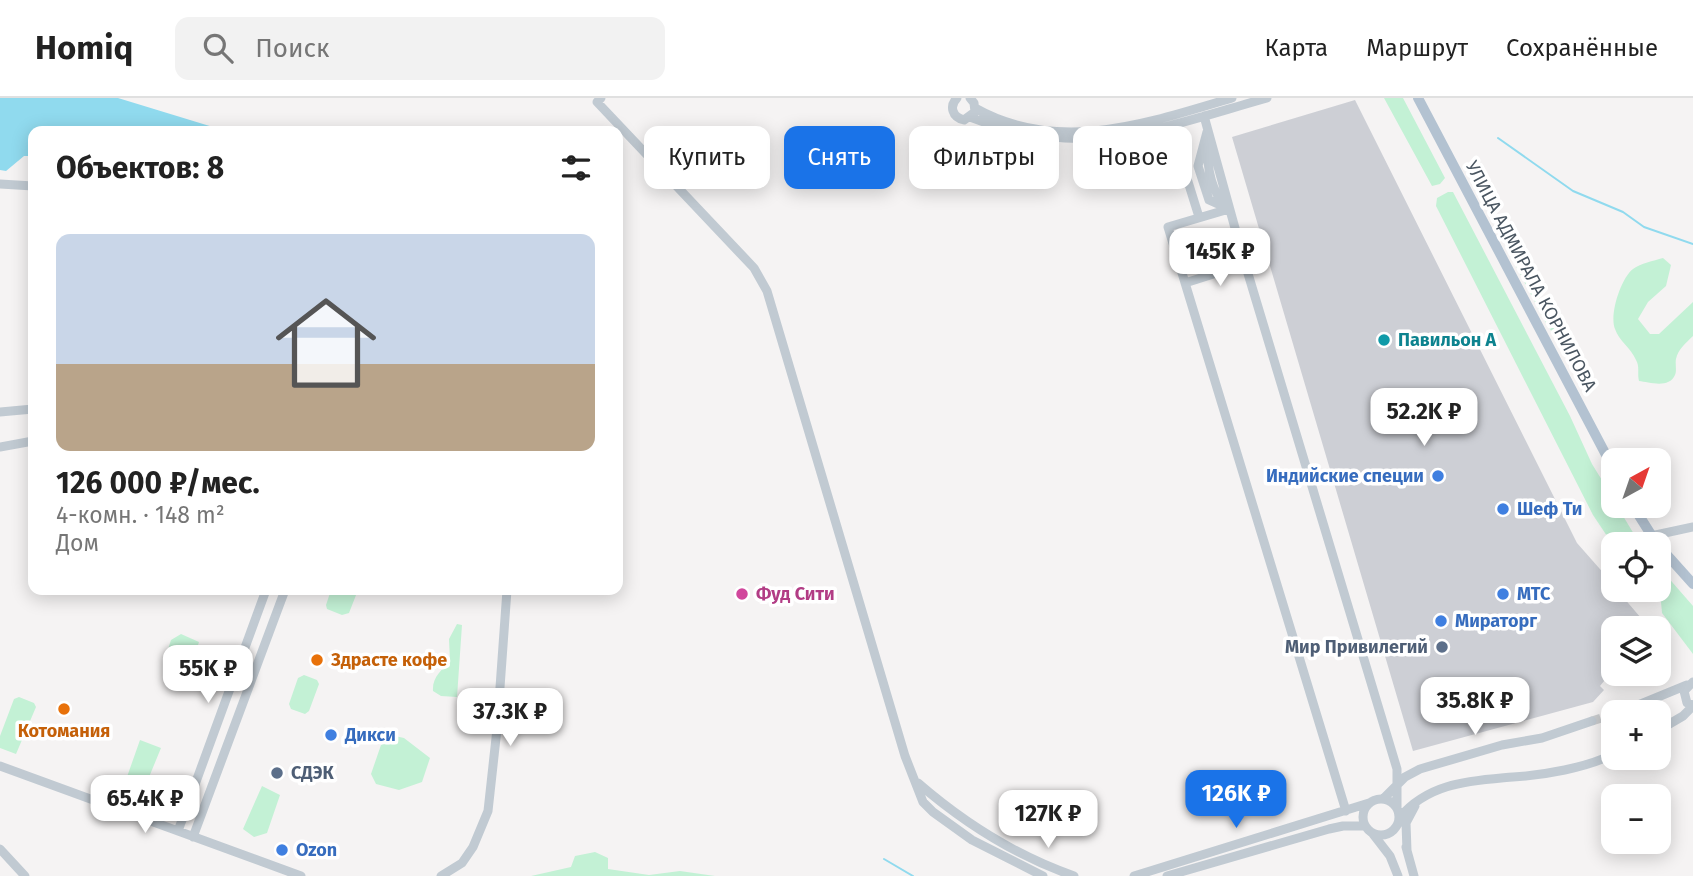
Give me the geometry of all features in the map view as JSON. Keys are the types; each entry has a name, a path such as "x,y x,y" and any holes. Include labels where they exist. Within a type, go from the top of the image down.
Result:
{"main road":[{"name":"УЛИЦА АДМИРАЛА КОРНИЛОВА","path":"1418,98 1602,448"},
{"path":"1671,560 1691,583"}],"street":[{"path":"601,98 597,102 620,126"},
{"path":"950,98 952,110 959,119 970,117 1029,135 1073,139"},
{"path":"952,110 957,98"},
{"path":"970,98 975,108 993,118 1030,129 1075,133 1115,130 1149,123 1232,98"},
{"path":"1174,126 1267,98"},
{"path":"970,117 975,108"},
{"path":"1204,116 1245,264 1388,738 1398,784 1396,807 1414,876"},
{"path":"623,129 754,268 767,291 905,756 923,802 972,840 1043,876"},
{"path":"1208,129 1202,164 1213,199 1229,208"},
{"path":"1192,165 1205,201 1199,218"},
{"path":"0,184 28,186"},
{"path":"1186,189 1191,205 1199,218"},
{"path":"1229,208 1168,227 1346,811"},
{"path":"1185,284 1245,264"},
{"path":"0,412 28,409"},
{"path":"0,447 28,442"},
{"path":"1671,536 1693,527"},
{"path":"178,831 264,595"},
{"path":"193,836 283,595"},
{"path":"441,876 462,863 473,847 488,811 498,729 508,595"},
{"path":"1671,723 1693,706 1684,697 1690,684"},
{"path":"1651,700 1690,684"},
{"path":"1134,876 1383,799 1398,784 1420,769 1502,745 1542,738 1592,721"},
{"path":"1373,834 1388,834 1428,792 1474,779 1554,771 1601,760"},
{"path":"0,766 301,876"},
{"path":"917,781 944,806 1012,849 1073,876"},
{"path":"1407,851 1406,823 1415,806 1428,792"},
{"path":"1383,799 1396,807"},
{"path":"1369,803 1362,816 1365,826 1390,856 1398,876"},
{"path":"1167,876 1329,829 1365,826"},
{"path":"0,849 25,876"}],"green space":[{"path":"1384,98 1403,98 1445,178 1440,184 1432,186"},
{"path":"1453,192 1570,416 1601,479 1601,518 1624,518 1633,532 1604,532 1593,515 1436,206 1437,198"},
{"path":"1508,239 1563,343 1560,344 1546,323 1507,249"},
{"path":"1663,258 1671,265 1666,286 1648,302 1638,319 1650,334 1659,334 1693,302 1693,336 1679,352 1676,373 1672,379 1658,384 1639,381 1637,363 1617,333 1614,315 1620,288 1633,269"},
{"path":"1671,581 1693,606 1693,654 1671,625 1671,616 1664,616 1661,602 1671,602"},
{"path":"329,595 356,595 349,613 342,615 327,609"},
{"path":"457,624 462,625 457,697 441,696 433,691 433,686 438,674 450,661 449,639"},
{"path":"181,634 199,642 192,664 166,655 171,640"},
{"path":"304,675 317,680 319,684 309,711 305,714 291,709 289,704 298,678"},
{"path":"19,697 34,703 36,707 16,754 0,748 0,736 14,699"},
{"path":"395,736 404,738 430,758 422,782 399,790 376,784 371,774 381,745"},
{"path":"140,740 161,748 140,799 122,791"},
{"path":"262,786 280,795 267,833 254,837 243,829"},
{"path":"595,852 608,858 608,869 649,875 680,871 715,876 531,876 571,867 575,856"}],"water":[{"path":"0,98 118,98 210,126 28,126 28,156 24,156 6,171 0,170"}],"building":[{"name":"Павильон А","path":"1355,100 1577,543 1601,570 1601,602 1627,602 1639,616 1601,616 1600,686 1604,690 1593,702 1413,751 1232,137"}],"waterway":[{"path":"1498,138 1573,191 1623,212 1644,227 1693,244"},
{"path":"884,859 913,876"}],"tunnel":[{"path":"1592,721 1601,718"}],"place":[{"name":"Павильон А","path":"1384,340"},
{"name":"Индийские специи","path":"1438,476"},
{"name":"Шеф Ти","path":"1503,509"},
{"name":"Фуд Сити","path":"742,594"},
{"name":"МТС","path":"1503,594"},
{"name":"Мираторг","path":"1441,621"},
{"name":"Мир Привилегий","path":"1442,647"},
{"name":"Здрасте кофе","path":"317,660"},
{"name":"Котомания","path":"64,709"},
{"name":"Дикси","path":"331,735"},
{"name":"СДЭК","path":"277,773"},
{"name":"Ozon","path":"282,850"}]}
